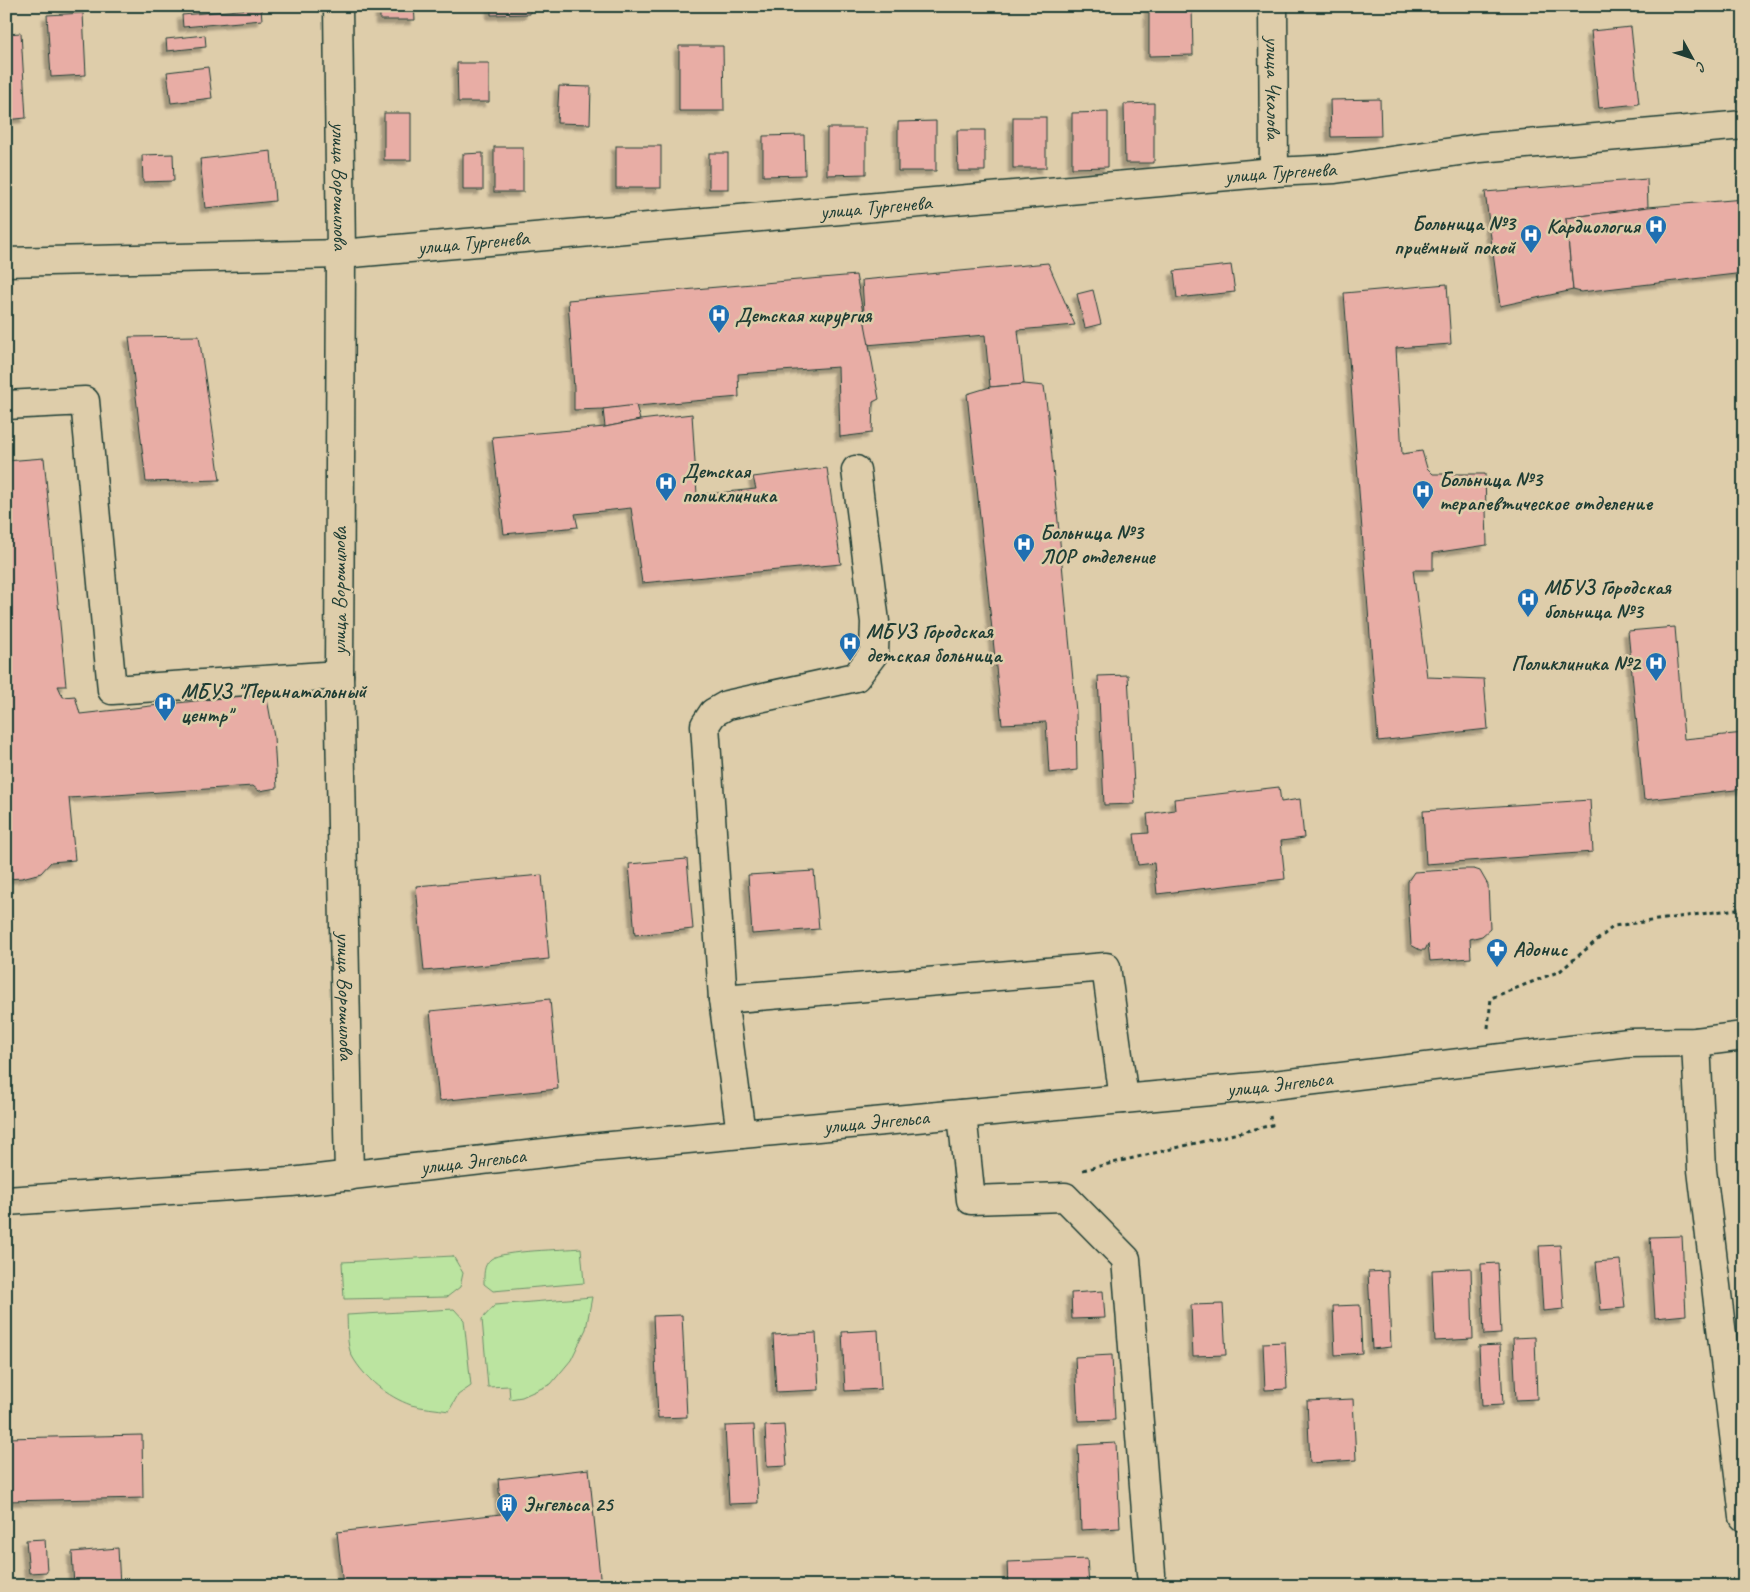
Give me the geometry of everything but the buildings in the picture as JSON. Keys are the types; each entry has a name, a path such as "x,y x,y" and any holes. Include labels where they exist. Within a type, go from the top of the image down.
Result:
{"street":[{"name":"улица Ворошилова","path":"338,6 341,254 339,674 349,1176"},
{"name":"улица Чкалова","path":"1273,6 1274,172"},
{"name":"улица Тургенева","path":"6,262 341,254 1274,172 1335,169 1480,148 1744,125"},
{"path":"6,405 85,401 112,690 339,674"},
{"path":"741,1134 723,999 705,725 713,713 726,705 856,677 874,653 875,622 856,470"},
{"path":"723,999 1106,967 1124,1099"},
{"name":"улица Энгельса","path":"6,1201 291,1182 579,1149 1264,1086 1629,1043 1696,1042 1744,1036"},
{"path":"1696,1042 1702,1170 1744,1517"},
{"path":"962,1114 971,1200 1065,1197 1126,1259 1151,1574"}],"green space":[{"path":"581,1248 584,1283 493,1291 484,1284 484,1270 488,1261 498,1256 520,1252"},
{"path":"453,1256 463,1273 460,1287 447,1297 344,1299 342,1262"},
{"path":"592,1297 586,1329 571,1360 551,1384 522,1397 510,1399 509,1386 488,1387 482,1319 495,1305"},
{"path":"454,1309 464,1320 471,1386 458,1395 449,1411 425,1408 402,1402 377,1386 363,1372 352,1356 348,1341 347,1315"}],"place":[{"name":"Кардиология","path":"1656,245"},
{"name":"Больница №3 приёмный покой","path":"1531,254"},
{"name":"Детская хирургия","path":"719,334"},
{"name":"Детская поликлиника","path":"666,502"},
{"name":"Больница №3 терапевтическое отделение","path":"1423,510"},
{"name":"Больница №3 ЛОР отделение","path":"1024,563"},
{"name":"МБУЗ Городская больница №3","path":"1528,618"},
{"name":"МБУЗ Городская детская больница","path":"850,662"},
{"name":"Поликлиника №2","path":"1656,682"},
{"name":"МБУЗ \"Перинатальный центр\"","path":"165,722"},
{"name":"Адонис","path":"1497,968"},
{"name":"Энгельса 25","path":"507,1523"}]}
